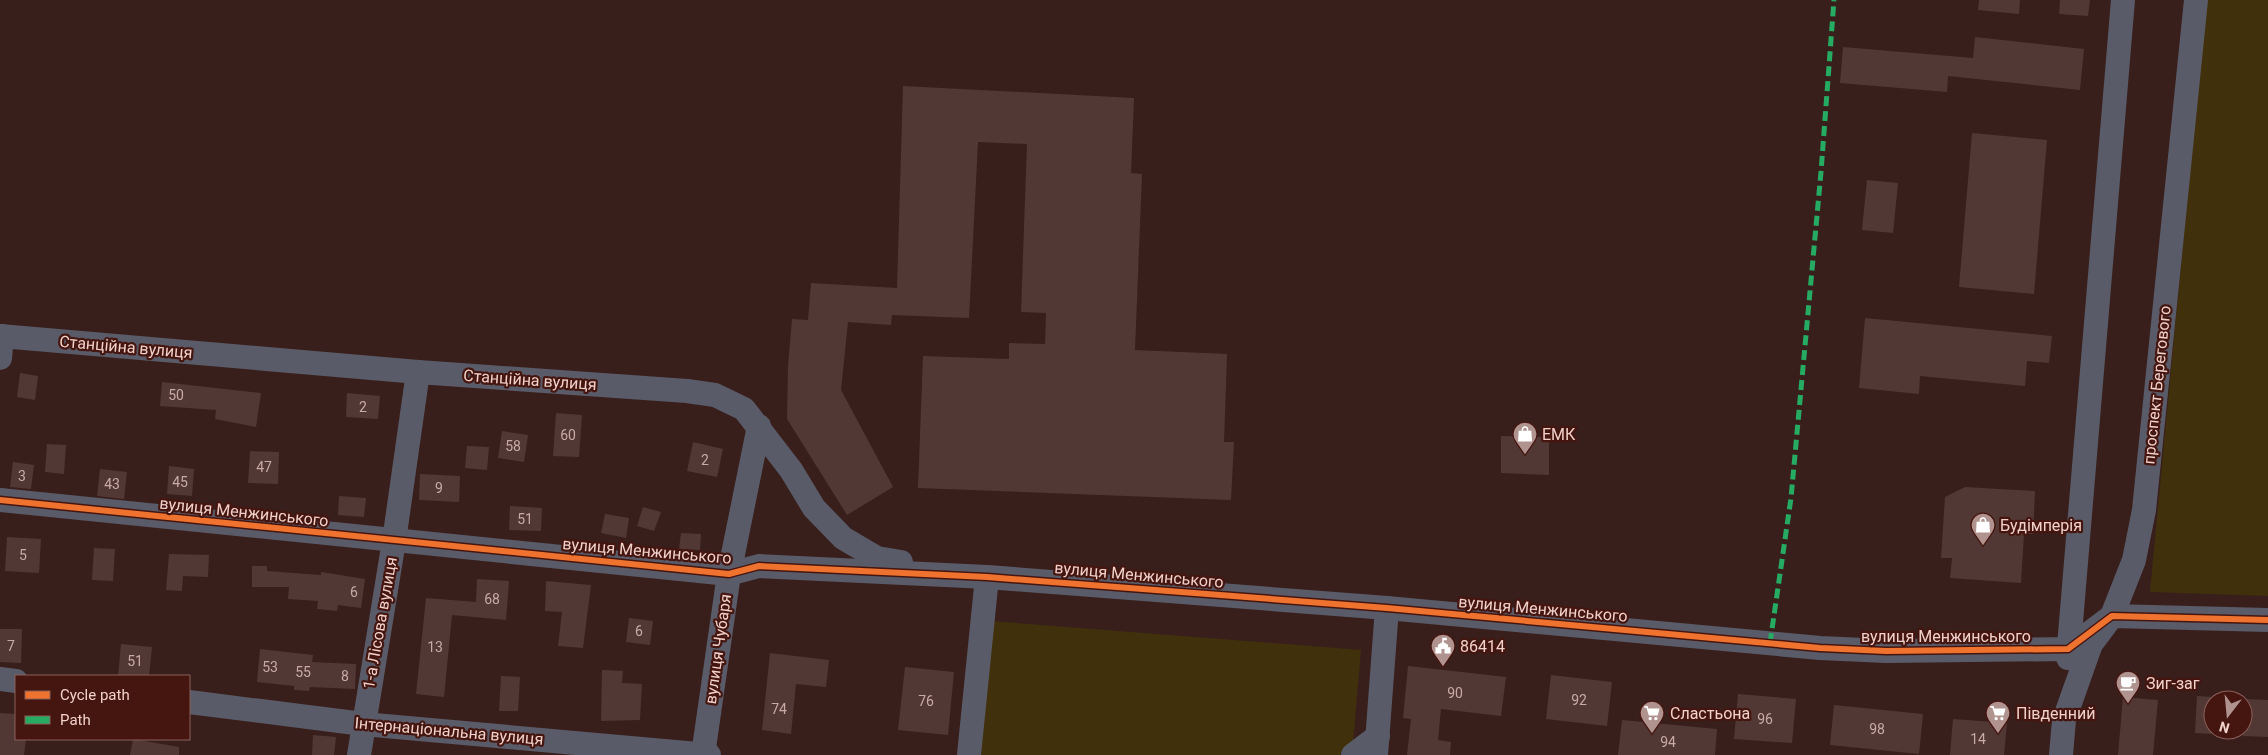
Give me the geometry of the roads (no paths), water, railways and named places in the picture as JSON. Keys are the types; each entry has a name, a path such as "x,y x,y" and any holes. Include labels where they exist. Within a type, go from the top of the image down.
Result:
{"street":[{"path":"2064,720 2068,649 2123,0"},
{"name":"проспект Берегового","path":"2061,755 2064,720 2091,644 2112,616 2134,560 2144,510 2196,0"},
{"name":"Станційна вулиця","path":"1,343 687,391 715,395 744,409 759,426 814,508 842,538 877,558 987,577"},
{"name":"1-а Лісова вулиця","path":"359,755 394,541 418,372"},
{"name":"вулиця Чубаря","path":"703,755 729,574 759,426"},
{"name":"вулиця Менжинського","path":"0,500 729,574 759,566 987,577 1387,608 1820,648 1886,651 2068,649"},
{"path":"968,755 987,577"},
{"path":"1353,755 1377,746 1387,608"},
{"path":"2068,649 2112,616 2268,620"},
{"path":"0,679 15,681"},
{"name":"Інтернаціональна вулиця","path":"190,702 363,724 709,755"}],"place":[{"name":"ЕМК","path":"1525,455"},
{"name":"Будімперія","path":"1983,546"},
{"name":"86414","path":"1443,667"},
{"name":"Зиг-заг","path":"2128,704"},
{"name":"Сластьона","path":"1652,734"},
{"name":"Південний","path":"1998,734"}]}
